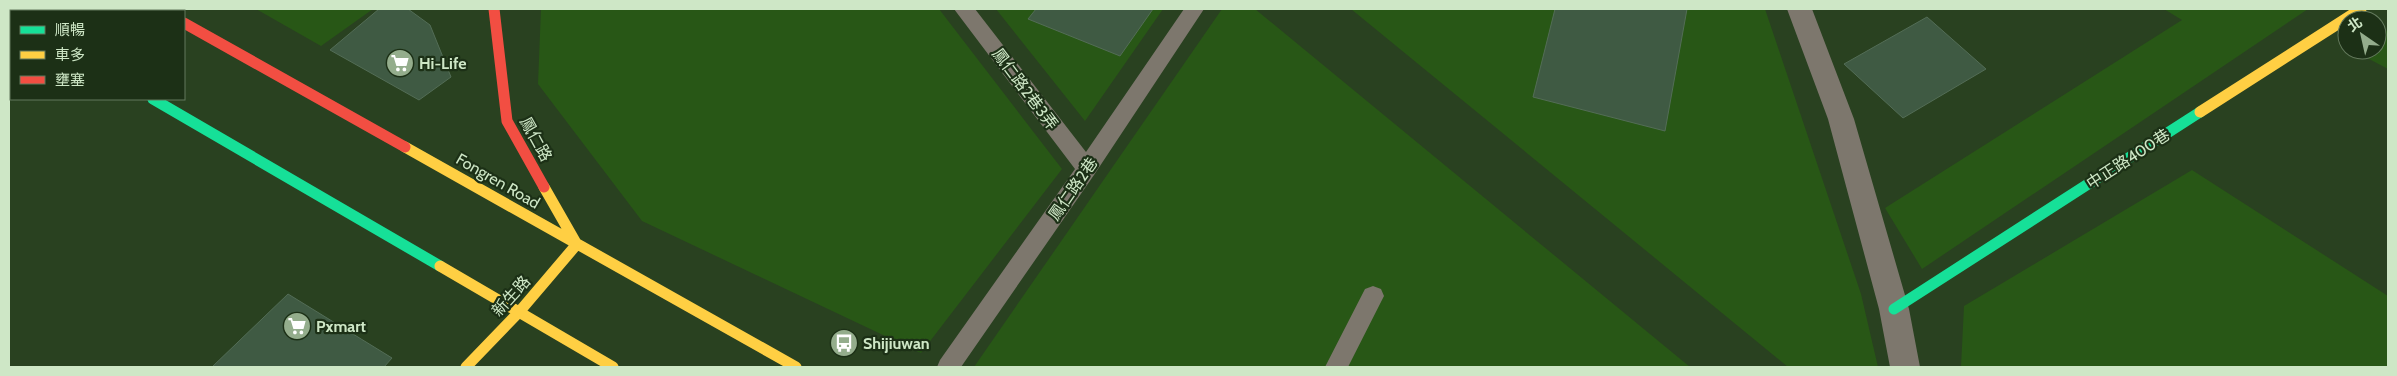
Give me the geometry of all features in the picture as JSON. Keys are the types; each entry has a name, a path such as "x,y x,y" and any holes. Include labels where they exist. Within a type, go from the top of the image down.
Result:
{"main road":[{"name":"鳳仁路","path":"494,9 507,121 577,244"},
{"name":"中正路400巷","path":"1894,308 2361,9"},
{"name":"Fongren Road","path":"185,24 796,367"},
{"path":"155,100 371,228 613,367"},
{"name":"新生路","path":"466,367 520,312 577,244"}],"street":[{"path":"1800,9 1841,119 1894,308 1905,367"}],"lane":[{"name":"鳳仁路2巷3弄","path":"964,9 1087,169"},
{"name":"鳳仁路2巷","path":"948,367 1087,169 1194,9"},
{"path":"1336,367 1373,296"}],"shaded area":[{"path":"256,9 373,9 321,46"},
{"path":"541,9 939,9 1062,169 921,353 642,221 538,84"},
{"path":"996,9 1163,9 1085,121"},
{"path":"1222,9 1255,9 1690,367 974,367"},
{"path":"1351,9 1765,9 1861,294 1878,367 1788,367"},
{"path":"2164,9 2308,9 1922,269 1885,208 2182,20"},
{"path":"2387,31 2388,69 2371,60 2387,60"},
{"path":"2192,170 2388,296 2388,367 1961,367 1964,306"}],"building":[{"name":"Hi-Life","path":"379,9 408,9 430,25 451,77 419,100 330,50"},
{"path":"1036,9 1153,9 1120,56 1028,19"},
{"path":"1555,9 1687,9 1665,131 1533,97"},
{"path":"1927,17 1986,69 1903,118 1844,64"},
{"name":"Pxmart","path":"288,294 392,358 384,367 212,367"}],"traffic: fast":[{"path":"155,100 440,266"},
{"path":"1894,309 2200,112"}],"traffic: slow":[{"path":"2200,112 2361,9"},
{"path":"405,147 796,367"},
{"path":"544,187 576,243"},
{"path":"466,367 520,311 577,244"},
{"path":"440,266 613,367"}],"traffic: jam":[{"path":"494,9 507,121 544,187"},
{"path":"185,24 405,147"}],"place":[{"name":"Hi-Life","path":"400,63"},
{"name":"Pxmart","path":"297,326"},
{"name":"Shijiuwan","path":"844,343"}]}
